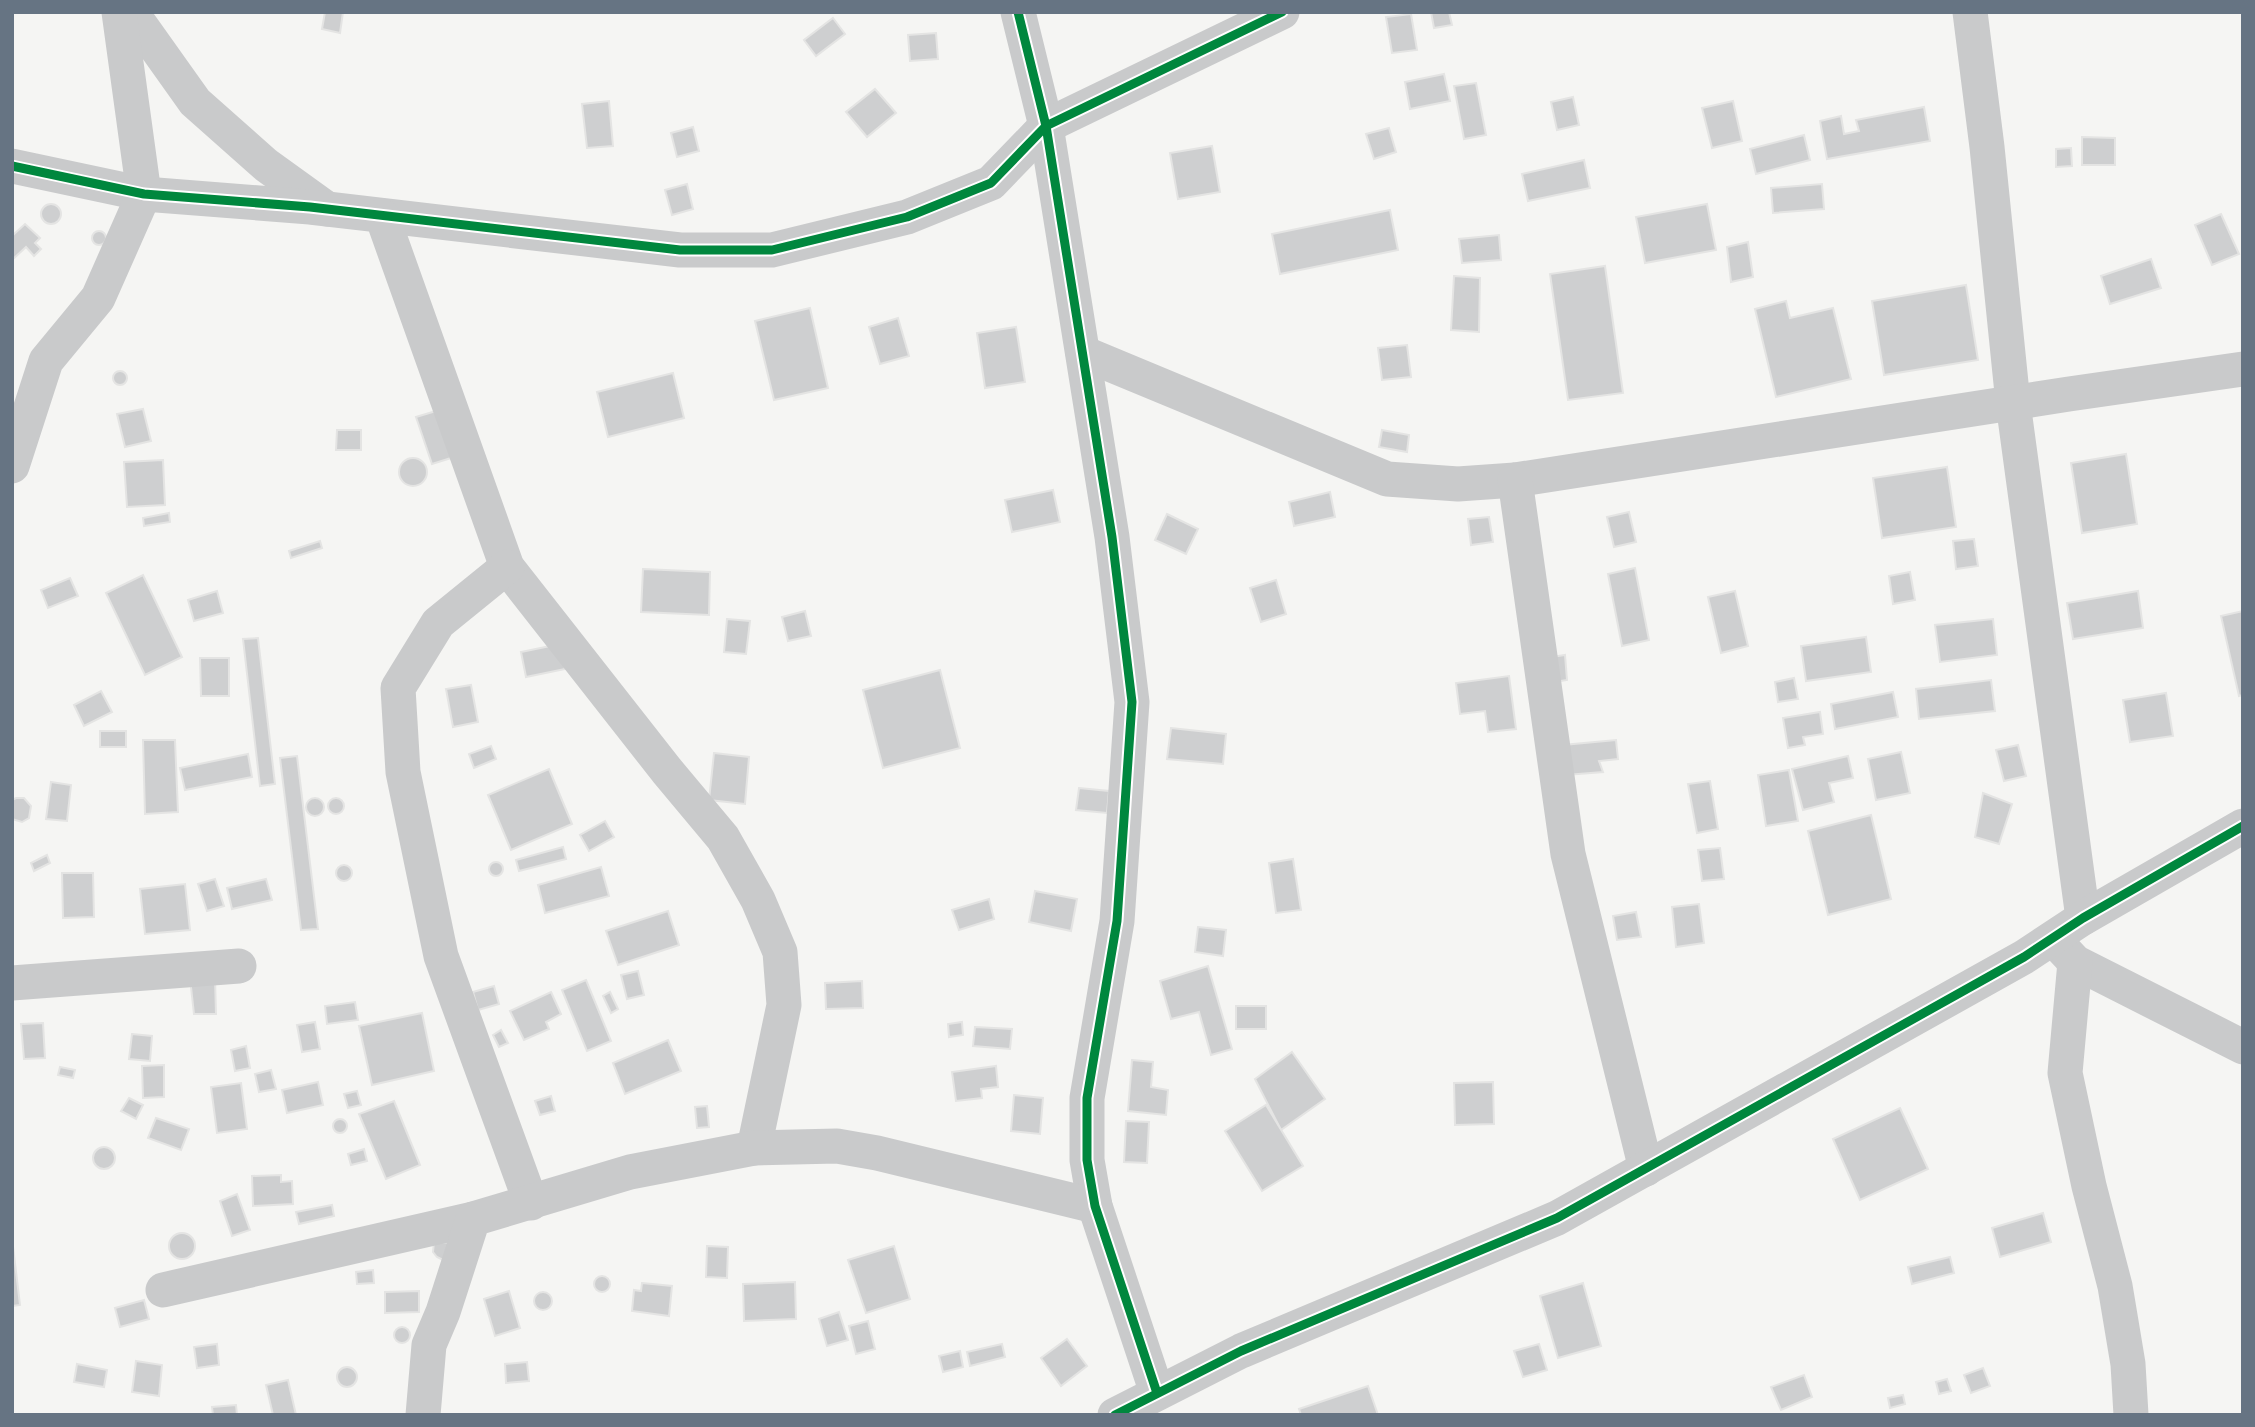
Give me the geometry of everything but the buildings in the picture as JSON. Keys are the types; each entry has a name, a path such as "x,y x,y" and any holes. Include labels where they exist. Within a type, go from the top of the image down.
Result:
{"street":[{"path":"15,449 46,361 98,298 144,194 119,12"},
{"path":"131,12 195,102 267,165 327,209"},
{"path":"1018,12 1046,126 1112,537 1132,702 1117,921 1087,1098 1087,1160 1132,1409 1241,1351 1557,1218 2024,957 2064,950 2243,1047"},
{"path":"12,166 144,194 327,209 680,250 772,250 907,217 991,183 1046,126 1282,12"},
{"path":"1970,12 1987,147 2013,403 2082,918"},
{"path":"382,216 507,567 723,838 758,900 780,952 784,1005 754,1148"},
{"path":"1083,353 1387,479 1458,484 1515,480 2243,369"},
{"path":"1515,480 1568,854 1646,1169"},
{"path":"507,567 438,623 398,688 403,772 441,956 531,1202"},
{"path":"2131,1415 2128,1364 2115,1286 2089,1186 2065,1073 2064,950 2082,918 2243,826"},
{"path":"12,983 239,966"},
{"path":"163,1290 473,1219 630,1172 754,1148 837,1146 877,1153 1095,1206"},
{"path":"423,1415 429,1345 443,1312 473,1219"}],"cycle path":[{"path":"1018,12 1046,126 1112,537 1132,702 1117,921 1087,1098 1087,1160 1095,1206 1157,1393"},
{"path":"12,166 144,194 310,207 680,250 772,250 907,217 991,183 1046,126 1282,12"},
{"path":"1115,1415 1241,1351 1557,1218 2024,957 2083,918 2243,826"}]}
